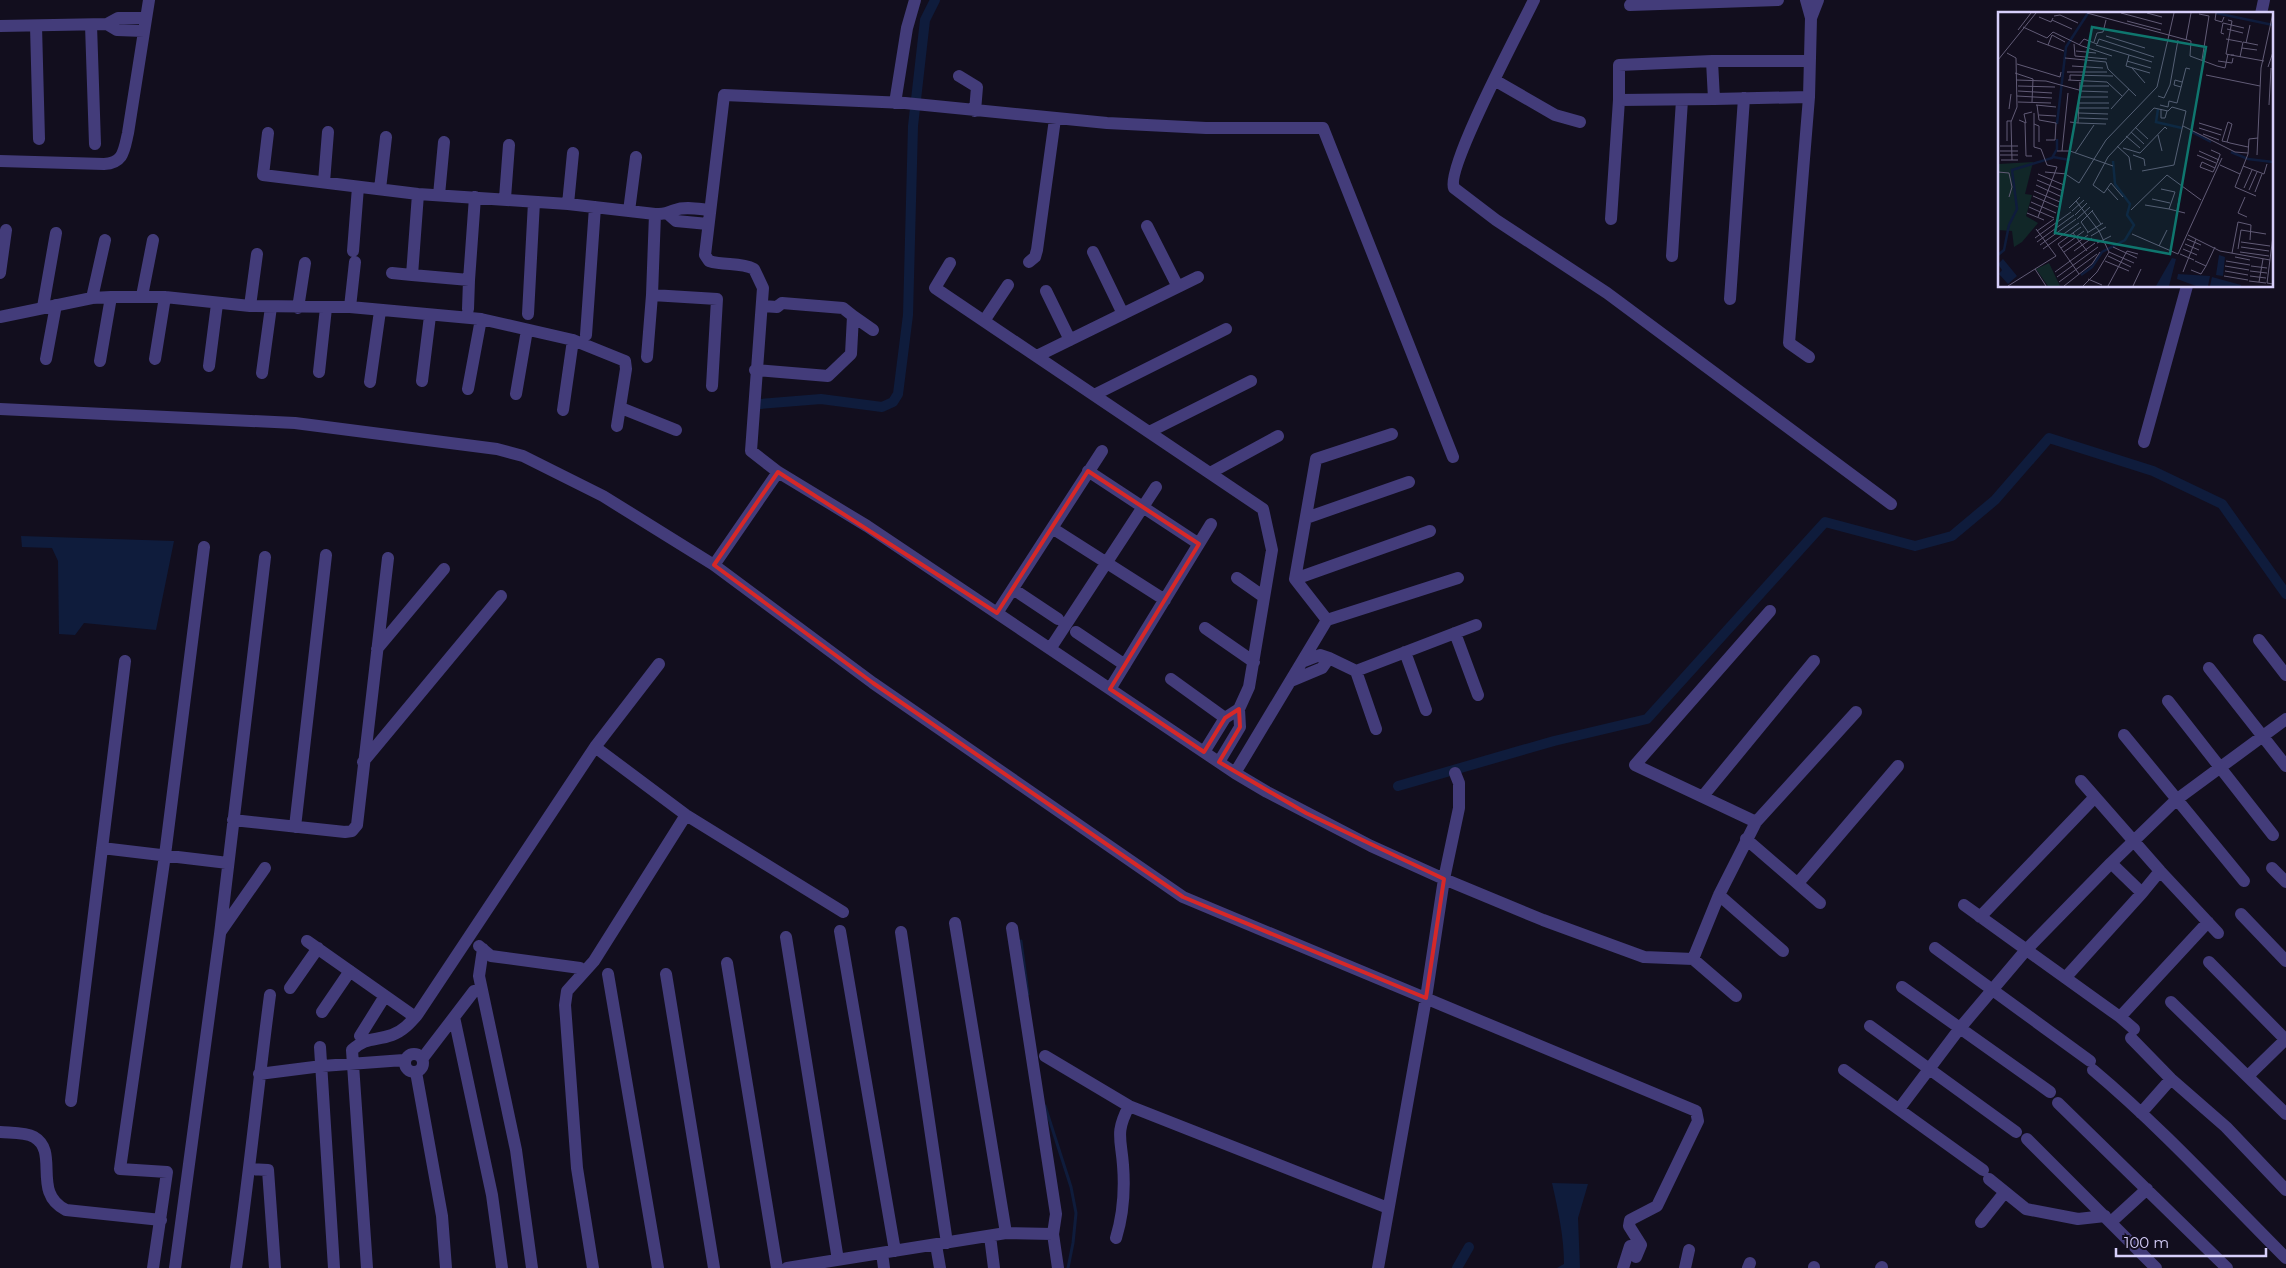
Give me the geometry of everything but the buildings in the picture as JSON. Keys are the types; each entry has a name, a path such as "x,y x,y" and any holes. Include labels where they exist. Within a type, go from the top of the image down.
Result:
{"street":[{"path":"0,161 104,164 119,160 123,154 128,133 149,0"},
{"path":"900,103 907,28 915,0"},
{"path":"1534,0 1465,141 1452,178 1454,188 1496,220 1607,293 1890,504"},
{"path":"1630,5 1778,0"},
{"path":"1806,0 1811,18 1809,96 1789,343 1809,357"},
{"path":"1811,18 1818,0"},
{"path":"0,26 107,24 118,18 144,24"},
{"path":"91,25 95,144"},
{"path":"36,26 39,139"},
{"path":"1612,218 1619,100 1619,65 1712,61 1810,61"},
{"path":"1712,61 1714,99"},
{"path":"959,76 978,87 975,110"},
{"path":"1496,81 1555,115 1580,122"},
{"path":"1453,457 1323,128 1206,128 1055,119 918,104 724,95 705,255 709,261 718,264 744,264 754,269 762,288 751,451 778,472 867,526 1235,773 1371,846 1543,920 1644,957 1693,959 1736,996"},
{"path":"1619,100 1809,96"},
{"path":"1730,299 1744,98"},
{"path":"1672,256 1682,100"},
{"path":"1029,262 1038,250 1055,119"},
{"path":"324,182 328,132"},
{"path":"268,133 263,175 418,194 505,198 662,214 685,208 709,210"},
{"path":"380,189 386,137"},
{"path":"439,195 444,142"},
{"path":"505,198 509,145"},
{"path":"568,204 573,153"},
{"path":"629,211 636,157"},
{"path":"350,307 358,187"},
{"path":"412,275 418,194"},
{"path":"468,309 475,197"},
{"path":"528,314 534,202"},
{"path":"586,335 595,206"},
{"path":"662,214 676,221 708,224"},
{"path":"647,357 662,214"},
{"path":"1147,226 1178,287"},
{"path":"0,272 6,230"},
{"path":"43,308 56,233"},
{"path":"92,298 105,240"},
{"path":"142,296 153,240"},
{"path":"1093,252 1123,314"},
{"path":"250,306 257,254"},
{"path":"298,308 305,263"},
{"path":"950,263 935,288 1263,509 1272,550 1254,662 1249,687 1239,709 1240,727 1219,762"},
{"path":"392,273 469,280"},
{"path":"1037,356 1198,277"},
{"path":"984,321 1008,285"},
{"path":"762,288 782,303 843,308 873,330"},
{"path":"2144,442 2186,288"},
{"path":"1046,291 1070,340"},
{"path":"652,295 718,299 712,386"},
{"path":"2,315 92,298 142,296 250,306 298,308 350,307 430,316 481,319 573,340 625,361 626,369 617,426"},
{"path":"100,361 111,297"},
{"path":"155,359 165,297"},
{"path":"762,306 777,307 782,303"},
{"path":"208,366 217,304"},
{"path":"46,359 56,305"},
{"path":"262,373 271,307"},
{"path":"319,372 326,308"},
{"path":"370,382 380,311"},
{"path":"422,381 430,316"},
{"path":"756,370 828,376 851,354 854,316"},
{"path":"468,389 481,319"},
{"path":"1094,395 1226,329"},
{"path":"516,394 527,330"},
{"path":"563,410 573,340"},
{"path":"1149,432 1251,381"},
{"path":"620,408 676,430"},
{"path":"0,409 295,423 497,449 523,456 604,496 714,565 873,683 1176,893 1278,938 1696,1111 1698,1122 1657,1206 1630,1220 1629,1226 1641,1245 1633,1251 1623,1268"},
{"path":"1327,620 1295,580 1316,459 1392,434"},
{"path":"1210,473 1278,436"},
{"path":"998,613 1102,451"},
{"path":"1088,471 1199,544"},
{"path":"714,565 778,472"},
{"path":"1306,518 1409,482"},
{"path":"1050,648 1156,486"},
{"path":"1110,689 1212,524"},
{"path":"1052,528 1165,600"},
{"path":"1295,580 1430,532"},
{"path":"153,1268 167,1172 120,1168 165,855 204,547"},
{"path":"294,827 326,555"},
{"path":"175,1268 220,934 265,557"},
{"path":"233,820 345,832 352,831 357,825 388,558"},
{"path":"377,649 444,569"},
{"path":"1237,578 1264,597"},
{"path":"1235,773 1327,620 1458,578"},
{"path":"1013,589 1058,619"},
{"path":"363,762 501,596"},
{"path":"1756,822 1635,765 1770,611"},
{"path":"1356,671 1476,625"},
{"path":"1205,628 1254,662"},
{"path":"1076,632 1125,665"},
{"path":"1455,633 1478,695"},
{"path":"2259,640 2286,675"},
{"path":"1405,652 1426,710"},
{"path":"1302,662 1320,655 1356,671 1376,729"},
{"path":"1291,681 1322,668 1329,658"},
{"path":"71,1100 125,661"},
{"path":"1703,796 1814,661"},
{"path":"367,1268 363,1183 352,1050 362,1041 393,1035 408,1025 415,1017 470,938 595,747 659,664"},
{"path":"2209,668 2261,737 2286,766"},
{"path":"1171,679 1225,718"},
{"path":"2168,701 2273,835"},
{"path":"1204,752 1225,718 1239,709"},
{"path":"1693,959 1719,895 1756,822 1856,712"},
{"path":"1899,1109 1960,1028 2026,950 2111,863 2176,800 2218,767 2286,719"},
{"path":"2124,735 2244,881"},
{"path":"595,747 686,816 843,912"},
{"path":"1798,883 1898,766"},
{"path":"1378,1268 1426,998 1444,879 1459,808 1459,783 1455,773"},
{"path":"2081,781 2160,871 2218,933"},
{"path":"1980,917 2095,797"},
{"path":"593,1268 577,1168 565,1006 567,992 594,961 686,816"},
{"path":"1746,839 1820,903"},
{"path":"102,848 228,863"},
{"path":"2111,863 2142,893"},
{"path":"220,934 265,868"},
{"path":"2272,868 2286,882"},
{"path":"2066,977 2160,871"},
{"path":"1719,895 1783,951"},
{"path":"1964,906 2120,1017 2171,1078 2226,1127 2286,1190"},
{"path":"2241,914 2286,961"},
{"path":"2120,1017 2208,922"},
{"path":"955,923 1006,1233"},
{"path":"1012,928 1056,1214 1053,1234 1058,1268"},
{"path":"840,931 895,1252"},
{"path":"901,932 942,1244 940,1268"},
{"path":"786,937 831,1263"},
{"path":"470,938 491,956 580,968"},
{"path":"290,988 312,945 415,1017"},
{"path":"1935,948 1993,989 2092,1065 2192,1162 2286,1258"},
{"path":"483,950 479,976 516,1150 532,1268"},
{"path":"2208,962 2286,1039 2248,1076"},
{"path":"727,963 777,1268"},
{"path":"322,1012 350,971"},
{"path":"608,974 658,1268"},
{"path":"666,974 714,1268"},
{"path":"1902,987 2050,1092"},
{"path":"404,1060 406,1069 410,1072 416,1072 422,1068 422,1059 474,991"},
{"path":"236,1268 250,1170 259,1074 270,995"},
{"path":"360,1036 385,996"},
{"path":"2170,1002 2286,1114"},
{"path":"454,1017 492,1195 502,1268"},
{"path":"1870,1026 2016,1132"},
{"path":"320,1047 334,1268"},
{"path":"259,1074 322,1066 404,1060 408,1055 414,1053 422,1059"},
{"path":"1045,1056 1129,1106 1388,1208"},
{"path":"1844,1070 1986,1175 2026,1209 2078,1219 2108,1219 2147,1189"},
{"path":"416,1072 442,1216 446,1268"},
{"path":"2140,1113 2171,1078"},
{"path":"2058,1103 2226,1268"},
{"path":"1116,1238 1123,1201 1123,1164 1119,1130 1129,1106"},
{"path":"0,1132 25,1134 40,1142 45,1151 48,1188 56,1205 66,1210 161,1220"},
{"path":"2028,1139 2156,1268"},
{"path":"250,1170 268,1170 275,1268"},
{"path":"1981,1222 2005,1192"},
{"path":"787,1268 831,1263 1006,1233 1053,1234"},
{"path":"990,1236 994,1268"},
{"path":"1685,1268 1689,1250"},
{"path":"882,1254 884,1268"}],"highlighted area":[{"path":"1088,471 1199,544 1110,689 1204,752 1225,718 1239,709 1240,727 1219,762 1306,813 1444,879 1426,998 1183,897 873,683 714,565 778,472 997,613"}],"water":[{"path":"21,536 174,541 156,630 84,623 75,635 59,634 58,561 52,548 22,547"},
{"path":"1552,1183 1588,1184 1578,1218 1580,1268 1557,1268 1564,1264 1564,1254"}],"waterway":[{"path":"760,404 821,399 882,407 893,402 898,394 908,315 913,126 925,20 935,0"},
{"path":"1398,786 1554,741 1647,719 1825,522 1915,546 1952,536 1995,500 2049,438 2153,471 2222,504 2286,594"},
{"path":"1021,941 1028,994"},
{"path":"1045,1106 1071,1187 1076,1213 1068,1268"},
{"path":"1457,1268 1469,1247"}]}
